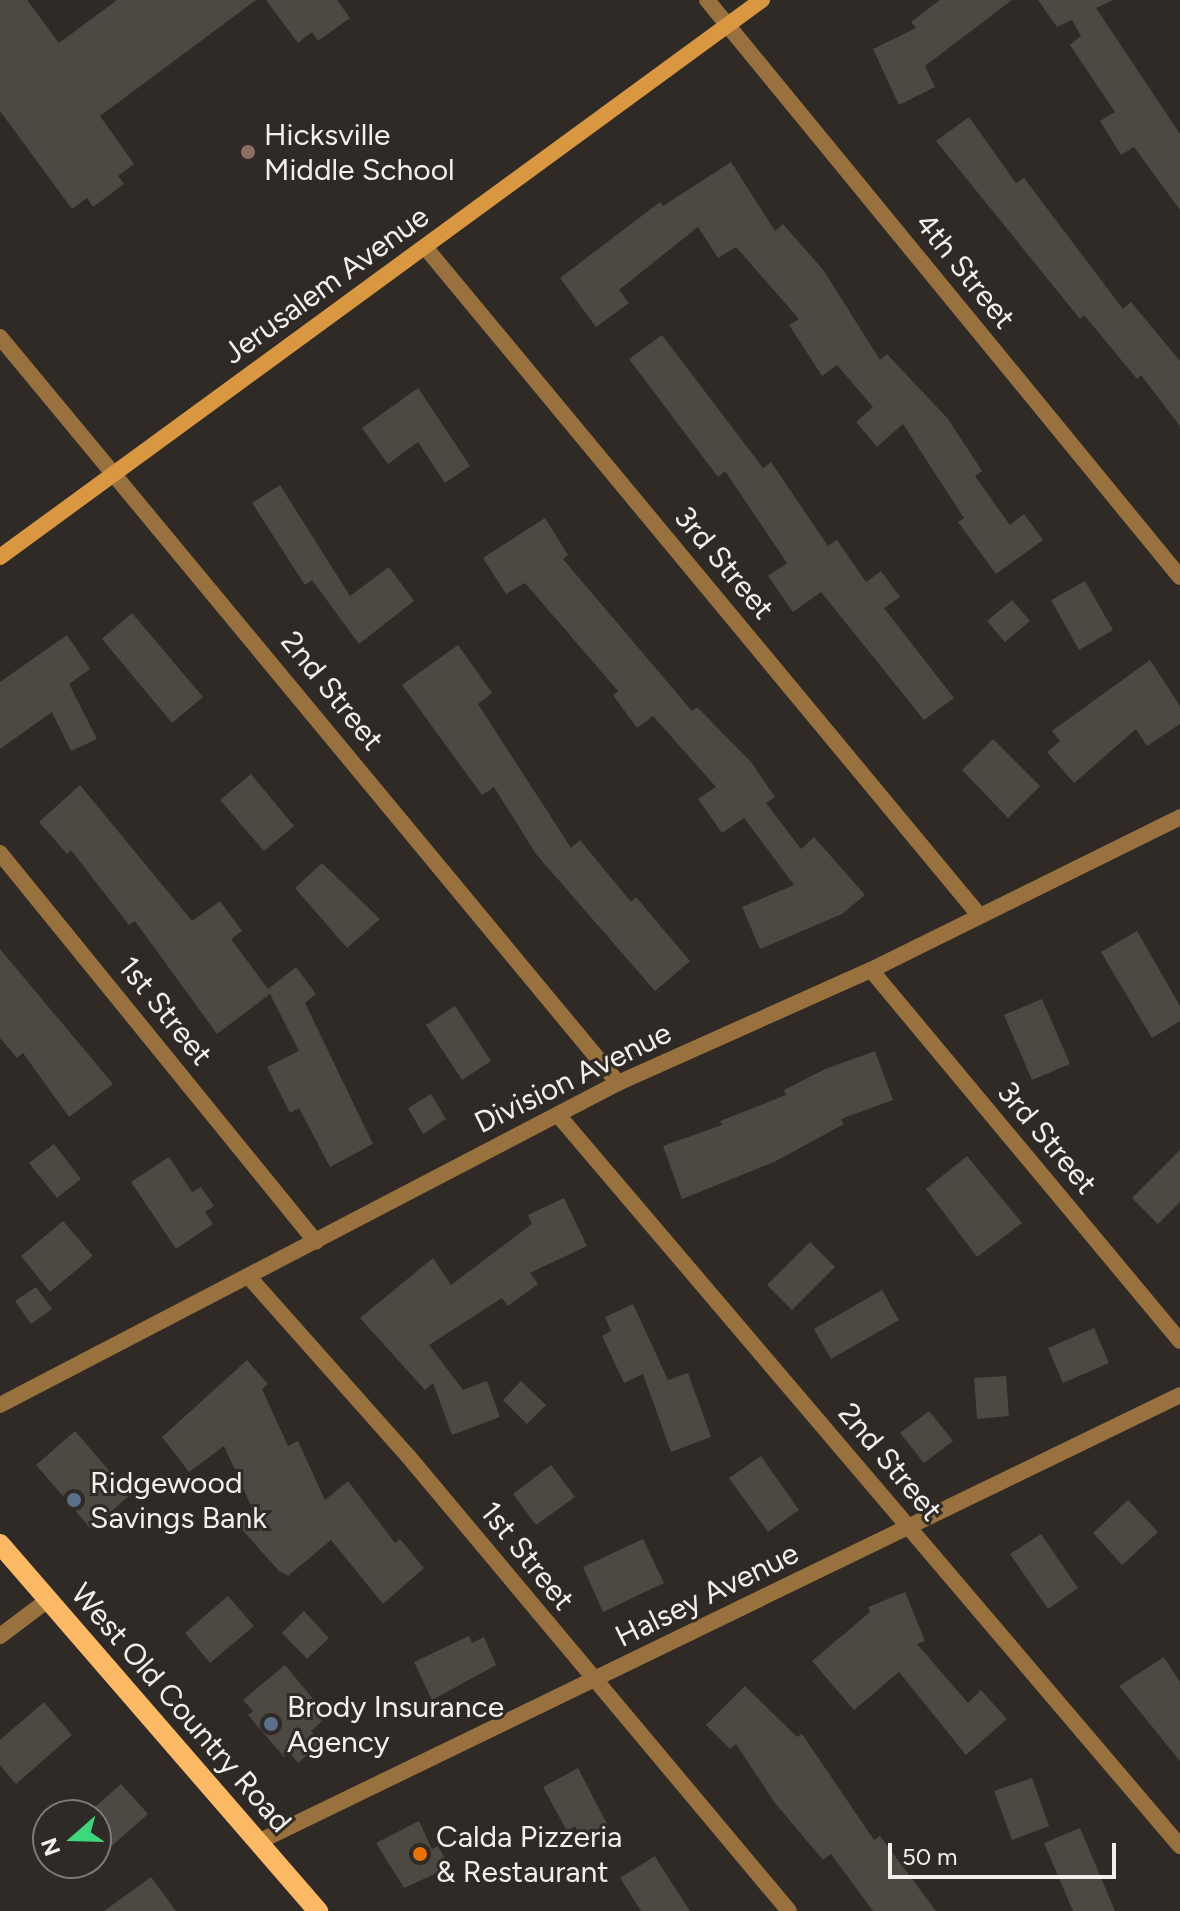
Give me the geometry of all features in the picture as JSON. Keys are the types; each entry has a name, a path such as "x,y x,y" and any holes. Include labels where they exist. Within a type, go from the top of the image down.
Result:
{"main road":[{"name":"Jerusalem Avenue","path":"0,557 762,0"},
{"name":"West Old Country Road","path":"0,1544 318,1911"}],"street":[{"name":"4th Street","path":"707,0 1180,577"},
{"name":"3rd Street","path":"425,247 979,915"},
{"name":"2nd Street","path":"0,337 116,473 618,1083"},
{"name":"Division Avenue","path":"0,1405 618,1083 871,970 1180,817"},
{"name":"1st Street","path":"0,853 316,1242"},
{"name":"3rd Street","path":"871,970 1180,1341"},
{"name":"2nd Street","path":"558,1115 1180,1846"},
{"name":"1st Street","path":"249,1277 408,1456 594,1682 789,1911"},
{"name":"Halsey Avenue","path":"258,1842 594,1682 1180,1395"},
{"path":"0,1636 48,1600"}],"building":[{"path":"0,0 27,0 59,43 117,0 256,0 100,116 134,164 118,176 124,184 93,207 87,198 72,209 0,111"},
{"path":"266,0 337,0 350,18 318,41 312,32 298,43"},
{"path":"940,0 1012,0 925,66 935,87 899,105 873,49 916,28 911,22"},
{"path":"1038,0 1113,0 1096,8 1180,134 1180,210 1134,147 1121,155 1100,121 1115,112 1070,45 1081,36 1072,20 1057,27"},
{"path":"969,117 1016,183 1024,178 1123,309 1131,302 1180,361 1180,426 1141,375 1137,379 1084,315 1080,319 936,141"},
{"path":"731,162 775,231 783,224 824,271 880,360 887,354 948,419 982,471 975,476 1010,525 1024,514 1043,540 996,574 958,522 964,518 903,424 877,447 856,422 873,407 837,365 822,376 789,325 799,319 736,247 718,258 698,227 619,290 629,303 596,327 560,278 660,202 663,206"},
{"path":"662,335 763,468 771,462 828,546 837,540 866,582 881,571 900,597 884,608 954,698 924,720 821,592 793,612 768,576 787,563 725,471 718,477 629,359"},
{"path":"418,388 470,466 445,483 418,442 388,464 362,428"},
{"path":"280,485 350,596 389,567 414,601 359,644 312,580 305,585 252,503"},
{"path":"545,518 568,555 563,559 692,711 697,707 751,762 775,797 766,803 801,849 814,837 865,895 842,914 760,949 742,907 794,885 744,818 722,833 698,799 716,787 653,716 637,728 613,695 618,691 525,583 506,594 483,558"},
{"path":"1085,581 1113,630 1079,650 1051,600"},
{"path":"1012,600 1030,621 1005,642 987,621"},
{"path":"132,613 203,697 172,723 102,639"},
{"path":"67,635 90,669 69,684 97,739 71,751 52,712 0,749 0,682"},
{"path":"458,645 492,693 478,704 571,848 580,840 631,902 636,897 690,961 655,991 536,854 494,787 482,795 402,685"},
{"path":"1150,660 1180,706 1180,724 1147,746 1136,729 1074,783 1047,752 1060,741 1052,731"},
{"path":"993,739 1040,786 1008,818 962,770"},
{"path":"251,774 294,826 264,851 220,800"},
{"path":"80,785 192,921 220,901 242,931 231,939 268,989 296,967 316,994 305,1003 373,1144 330,1167 299,1108 290,1113 267,1067 299,1051 270,994 217,1034 135,921 129,925 71,850 67,854 39,822"},
{"path":"322,863 380,919 347,948 295,888"},
{"path":"1137,931 1180,1006 1180,1021 1152,1038 1101,952"},
{"path":"0,949 113,1084 69,1117 23,1053 17,1058 0,1038"},
{"path":"1042,999 1070,1064 1032,1080 1004,1015"},
{"path":"455,1006 491,1061 462,1080 426,1025"},
{"path":"875,1051 893,1100 841,1119 844,1124 774,1162 682,1199 663,1146 722,1125 720,1121 786,1095 784,1090 823,1070"},
{"path":"431,1094 446,1119 423,1134 408,1108"},
{"path":"54,1144 81,1179 57,1198 29,1163"},
{"path":"1180,1150 1180,1202 1158,1224 1132,1198"},
{"path":"967,1156 1022,1223 977,1257 926,1189"},
{"path":"169,1157 192,1192 201,1187 214,1206 205,1212 213,1224 176,1249 131,1182"},
{"path":"564,1198 587,1246 530,1273 538,1284 508,1306 502,1298 429,1345 463,1390 487,1381 500,1417 452,1435 433,1383 425,1390 360,1318 433,1258 451,1285 532,1224 528,1215"},
{"path":"63,1221 93,1256 50,1292 21,1256"},
{"path":"810,1242 835,1267 792,1310 767,1285"},
{"path":"36,1287 52,1309 31,1324 15,1301"},
{"path":"882,1290 899,1320 831,1359 814,1329"},
{"path":"633,1304 668,1380 688,1373 711,1437 671,1452 643,1374 624,1383 602,1336 611,1331 605,1317"},
{"path":"1094,1328 1109,1363 1063,1383 1048,1348"},
{"path":"247,1360 268,1384 262,1389 288,1446 298,1441 325,1500 348,1481 395,1543 400,1539 424,1568 383,1604 331,1540 288,1576 279,1571 237,1524 253,1510 224,1446 189,1472 162,1437"},
{"path":"1006,1376 1009,1416 977,1419 974,1378"},
{"path":"521,1381 546,1405 527,1424 503,1400"},
{"path":"929,1411 953,1441 924,1463 900,1433"},
{"path":"75,1431 130,1495 91,1529 36,1465"},
{"path":"761,1456 799,1510 768,1532 729,1478"},
{"path":"551,1465 575,1497 536,1525 513,1494"},
{"path":"1128,1500 1158,1532 1122,1565 1093,1533"},
{"path":"1041,1534 1078,1588 1048,1609 1010,1554"},
{"path":"643,1539 664,1583 603,1612 583,1567"},
{"path":"905,1592 925,1641 917,1644 968,1703 981,1690 1007,1719 966,1755 899,1672 854,1710 812,1661 870,1612 868,1607"},
{"path":"228,1596 254,1626 210,1663 185,1633"},
{"path":"304,1611 329,1638 307,1659 282,1633"},
{"path":"469,1636 472,1643 484,1637 496,1665 432,1700 414,1662"},
{"path":"1164,1657 1180,1682 1180,1761 1119,1686"},
{"path":"285,1665 327,1716 311,1731 321,1743 298,1763 289,1752 284,1757 248,1715 253,1711 243,1700"},
{"path":"745,1686 797,1737 802,1734 874,1840 880,1836 936,1911 873,1911 831,1854 823,1860 775,1803 736,1744 730,1749 706,1725"},
{"path":"44,1702 72,1735 16,1784 0,1765 0,1740"},
{"path":"578,1768 609,1828 584,1841 575,1826 567,1831 543,1787"},
{"path":"1032,1778 1049,1826 1012,1840 994,1791"},
{"path":"121,1784 148,1814 112,1846 112,1799 104,1799"},
{"name":"Calda Pizzeria & Restaurant","path":"419,1821 432,1849 438,1846 450,1867 404,1888 376,1843"},
{"path":"1080,1828 1115,1911 1073,1911 1044,1843"},
{"path":"655,1856 690,1911 641,1911 620,1878"},
{"path":"151,1877 176,1911 104,1911"}],"place":[{"name":"Hicksville Middle School","path":"248,152"},
{"name":"Ridgewood Savings Bank","path":"74,1500"},
{"name":"Brody Insurance Agency","path":"271,1724"},
{"name":"Calda Pizzeria & Restaurant","path":"420,1854"}]}
